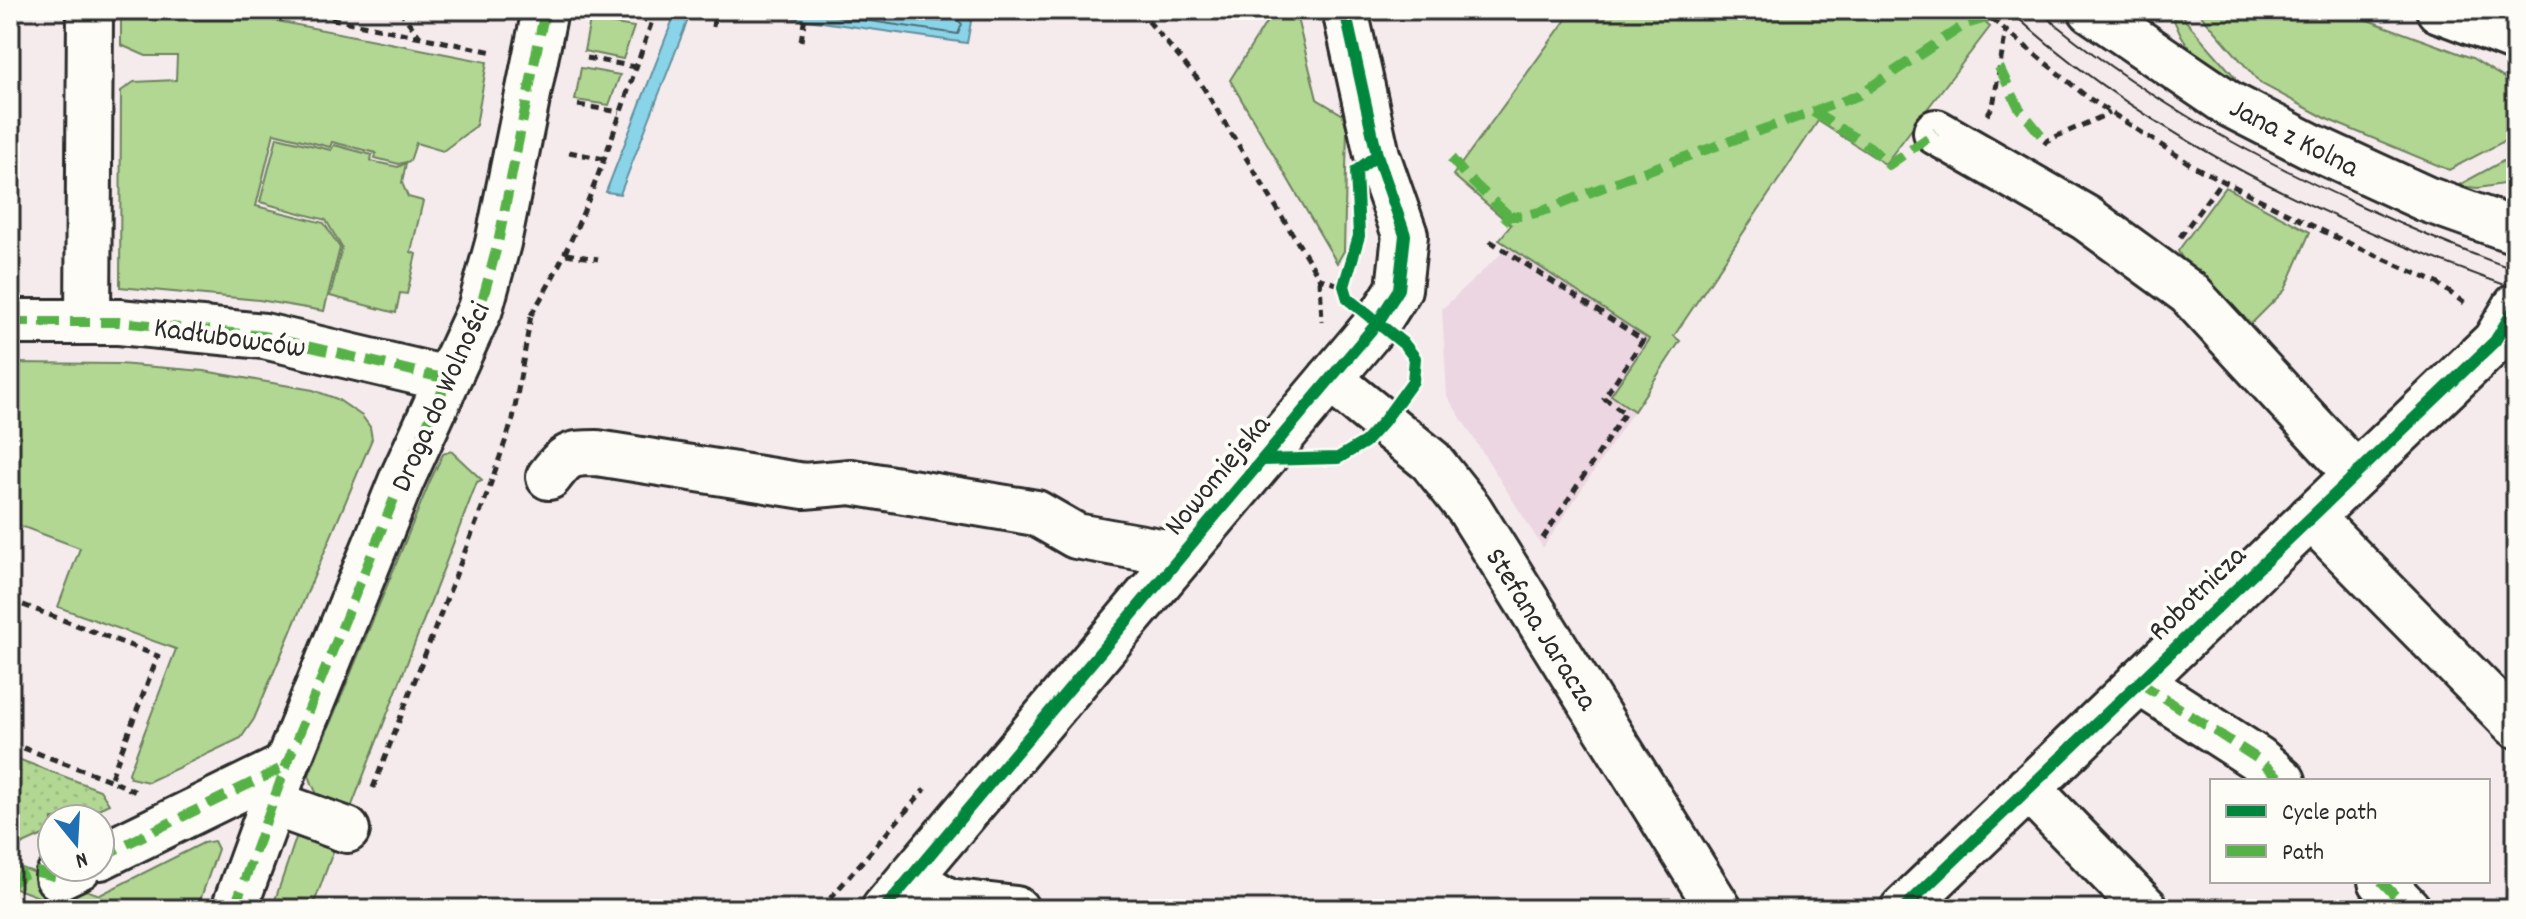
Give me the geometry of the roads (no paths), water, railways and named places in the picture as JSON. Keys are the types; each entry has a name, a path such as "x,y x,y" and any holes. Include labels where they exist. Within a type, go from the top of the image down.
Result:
{"street":[{"path":"88,322 90,10"},
{"name":"Droga do Wolności","path":"234,909 279,784 402,479 480,309 490,276 545,10"},
{"name":"Nowomiejska","path":"897,893 1378,322 1399,289 1405,235 1377,155 1345,10"},
{"name":"Jana z Kolna","path":"2091,10 2229,104 2426,199 2516,231"},
{"path":"2439,10 2516,39"},
{"path":"1936,132 2086,218 2189,293 2356,474"},
{"name":"Robotnicza","path":"1903,909 2495,341 2516,306"},
{"name":"Kadłubowców","path":"10,322 148,325 264,336 447,379"},
{"name":"Stefana Jaracza","path":"1330,379 1431,461 1470,510 1719,909"},
{"path":"549,477 563,459 579,453 597,453 804,486 851,482 1036,513 1076,536 1182,555"},
{"path":"2311,517 2516,725"},
{"name":"Robotnicza","path":"2139,682 2258,759 2281,779"},
{"path":"116,850 279,784 347,830"},
{"path":"2028,788 2146,909"},
{"path":"2383,883 2408,909"},
{"path":"897,893 1016,909"}],"water":[{"path":"740,10 937,10 972,16 967,43"},
{"path":"675,14 689,17 620,194 606,192"}],"tram line":[{"path":"2009,10 2064,57 2184,139 2314,207 2381,237 2516,289"},
{"path":"2038,10 2113,68 2233,142 2378,214 2516,270"}]}
